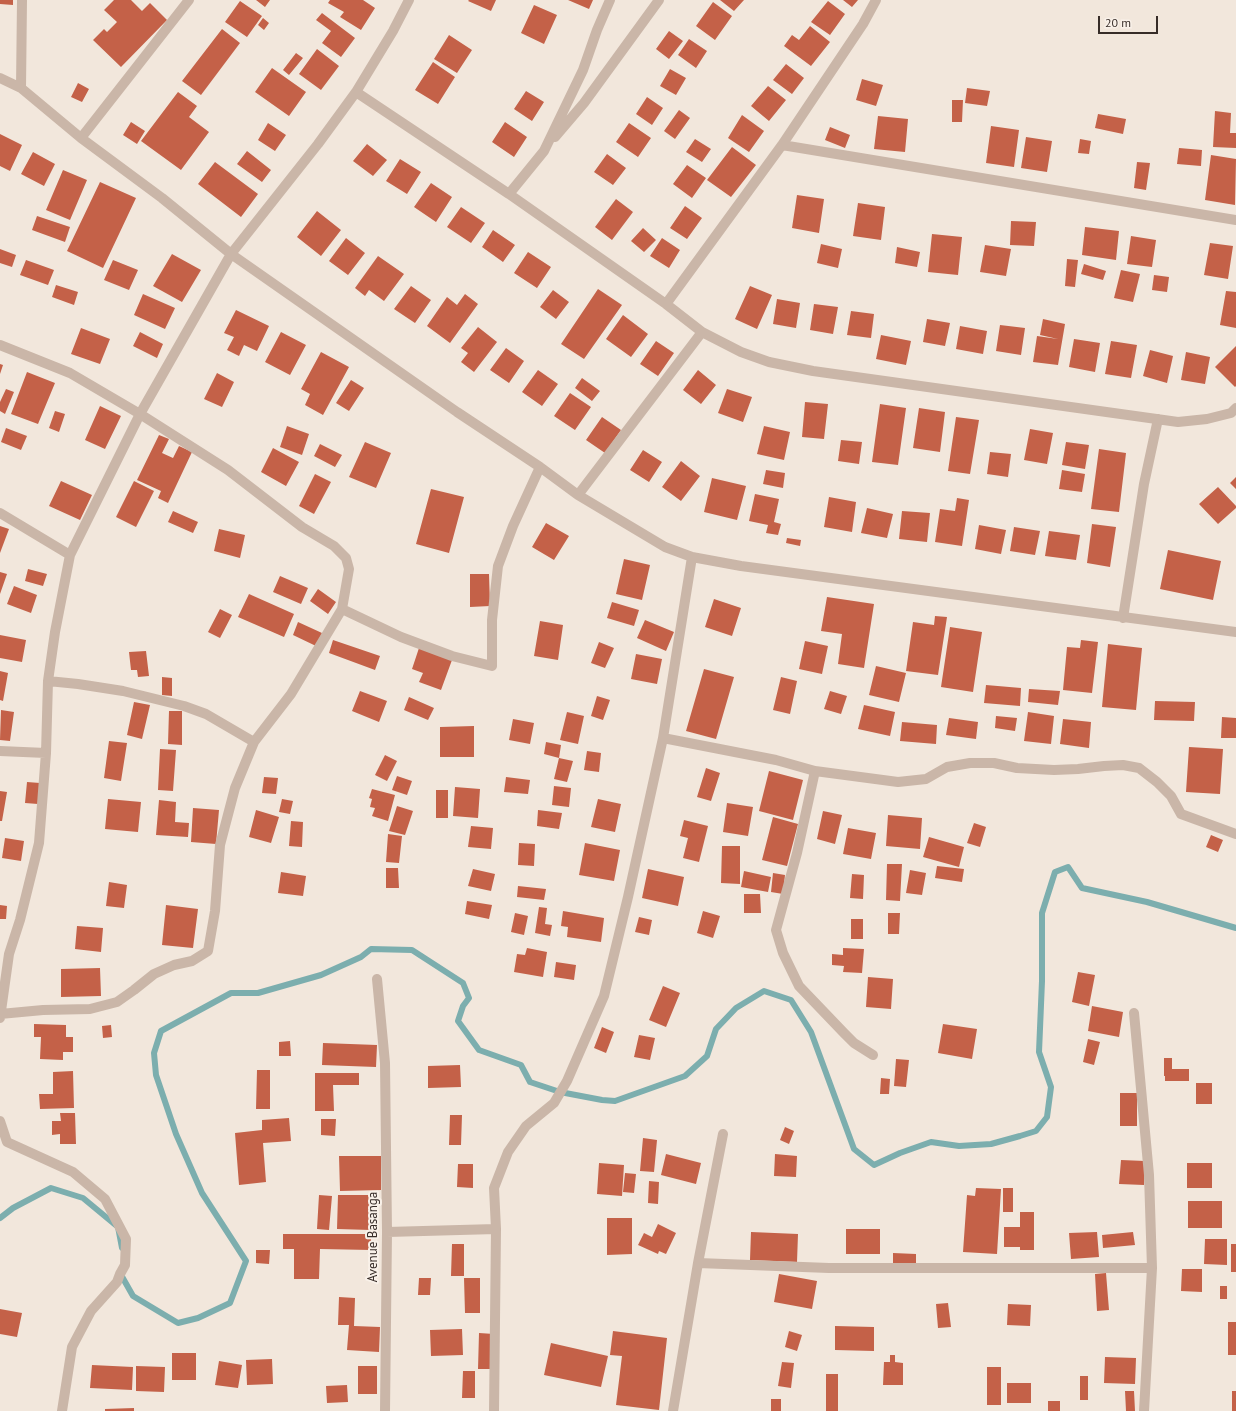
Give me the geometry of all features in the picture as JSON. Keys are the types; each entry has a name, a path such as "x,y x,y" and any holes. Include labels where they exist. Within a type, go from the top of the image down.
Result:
{"street":[{"path":"21,88 22,0"},
{"path":"81,138 189,0"},
{"path":"0,1018 9,954 20,920 39,843 46,753 48,681 54,632 70,555 140,414 231,254 318,144 356,92 393,31 409,0"},
{"path":"544,151 571,98 610,0"},
{"path":"509,194 584,104 659,0"},
{"path":"666,304 782,145 863,24 876,0"},
{"path":"0,78 21,88 81,138 162,198 231,254 457,412 540,467 578,495 665,547 692,557 741,566 1236,632"},
{"path":"356,92 509,194 666,304 702,332 741,352 769,362 814,371 1178,422 1207,419 1232,413 1236,408"},
{"path":"782,145 1236,220"},
{"path":"578,495 702,332"},
{"path":"0,344 70,373 140,414 228,470 302,527 334,546 346,558 348,569 342,609 291,694 254,742 235,788 220,845 215,911 208,951 192,960 174,965 154,974 116,1002 90,1009 43,1010 0,1014"},
{"path":"1123,618 1144,484 1158,419"},
{"path":"342,609 401,637 452,656 492,666 492,620 498,566 513,526 540,467"},
{"path":"0,513 70,555"},
{"path":"494,1411 496,1229 494,1188 508,1152 526,1126 554,1103 567,1081 604,996 628,897 663,738 692,557"},
{"path":"48,681 123,691 184,706 206,714 254,742"},
{"path":"663,738 776,760 815,771 898,782 926,779 947,767 970,763 994,763 1017,768 1054,770 1123,765 1139,768 1157,782 1171,796 1181,814 1236,834"},
{"path":"0,751 46,753"},
{"path":"815,771 797,853 776,930 783,953 799,986 854,1043 872,1054"},
{"name":"Avenue Basanga","path":"377,979 385,1064 387,1232 385,1411"},
{"path":"1134,1013 1150,1175 1152,1268 1144,1411"},
{"path":"0,1121 7,1142 72,1172 105,1199 126,1240 125,1265 116,1282 91,1311 72,1347 62,1411"},
{"path":"673,1411 698,1263 723,1134"},
{"path":"387,1232 496,1229"},
{"path":"698,1263 837,1268 1152,1268"}],"building":[{"path":"0,0 13,0 13,5 0,4"},
{"path":"114,0 131,0 142,11 150,3 167,20 121,67 93,40 104,29 107,32 117,22 104,10"},
{"path":"256,0 270,0 265,7"},
{"path":"330,0 363,0 375,8 361,30 340,17 344,12 328,3"},
{"path":"496,0 491,11 468,1"},
{"path":"568,0 593,0 589,9"},
{"path":"720,0 744,0 734,11"},
{"path":"843,0 858,0 852,7"},
{"path":"240,1 262,16 247,37 225,22"},
{"path":"828,1 845,14 830,35 811,22"},
{"path":"713,2 732,16 715,40 696,26"},
{"path":"534,5 557,15 544,44 521,33"},
{"path":"322,13 355,38 341,57 322,43 331,31 316,20"},
{"path":"263,18 269,23 264,30 258,25"},
{"path":"810,26 830,42 811,66 784,46 792,35 799,40"},
{"path":"222,29 240,43 201,95 182,81"},
{"path":"669,31 683,41 669,59 656,49"},
{"path":"449,35 472,50 457,73 434,59"},
{"path":"689,39 707,51 696,68 678,55"},
{"path":"317,49 339,66 321,90 299,74"},
{"path":"296,53 303,58 289,75 283,70"},
{"path":"433,62 455,77 438,104 415,90"},
{"path":"786,64 804,78 792,94 773,80"},
{"path":"272,68 306,92 289,116 255,92"},
{"path":"670,69 686,78 676,95 660,86"},
{"path":"862,79 883,85 876,106 856,100"},
{"path":"78,83 89,89 82,102 71,97"},
{"path":"768,86 786,100 769,121 751,106"},
{"path":"967,88 990,91 987,106 965,103"},
{"path":"526,91 544,102 532,121 514,109"},
{"path":"178,92 197,106 189,117 209,132 181,170 141,141"},
{"path":"647,97 663,108 652,125 636,114"},
{"path":"952,100 963,100 962,122 952,122"},
{"path":"679,110 690,118 675,139 664,131"},
{"path":"1215,111 1231,113 1230,133 1236,133 1236,148 1213,147"},
{"path":"1098,114 1126,119 1123,134 1095,128"},
{"path":"742,115 764,131 749,152 728,138"},
{"path":"878,116 908,119 905,152 874,149"},
{"path":"131,122 145,131 137,144 123,135"},
{"path":"505,122 527,137 514,157 492,142"},
{"path":"268,123 286,135 275,151 258,140"},
{"path":"629,123 651,138 638,157 616,142"},
{"path":"991,126 1019,130 1014,167 986,163"},
{"path":"830,127 850,135 845,148 825,140"},
{"path":"0,134 22,145 10,171 0,166"},
{"path":"1026,137 1052,141 1047,172 1021,168"},
{"path":"695,139 711,149 702,162 686,152"},
{"path":"1080,139 1091,141 1089,154 1078,153"},
{"path":"367,144 387,160 373,176 353,161"},
{"path":"732,147 756,165 731,197 707,180"},
{"path":"1179,148 1202,150 1201,166 1177,164"},
{"path":"247,151 271,170 262,182 237,164"},
{"path":"33,152 55,164 44,186 21,174"},
{"path":"607,154 626,168 613,185 594,172"},
{"path":"1211,155 1236,159 1235,205 1205,200"},
{"path":"400,159 421,172 407,194 386,181"},
{"path":"215,162 258,194 241,217 198,184"},
{"path":"1137,162 1150,163 1146,190 1134,188"},
{"path":"687,165 706,178 692,198 673,184"},
{"path":"63,170 87,180 70,220 46,210"},
{"path":"100,182 136,198 103,268 67,251"},
{"path":"431,183 452,197 436,222 414,207"},
{"path":"797,195 824,199 819,233 792,228"},
{"path":"616,199 633,212 612,240 595,227"},
{"path":"858,203 885,207 881,240 853,236"},
{"path":"685,206 702,218 687,239 670,228"},
{"path":"461,207 485,223 471,243 447,227"},
{"path":"317,211 341,230 321,256 297,237"},
{"path":"37,216 70,227 65,242 32,230"},
{"path":"1011,221 1036,222 1034,246 1010,245"},
{"path":"1085,227 1119,231 1116,260 1082,255"},
{"path":"643,228 656,240 644,252 631,241"},
{"path":"493,230 515,245 503,262 482,247"},
{"path":"932,234 962,237 958,275 928,272"},
{"path":"1131,236 1156,240 1152,267 1127,264"},
{"path":"346,238 365,253 348,275 329,261"},
{"path":"662,238 680,250 669,268 650,256"},
{"path":"1210,243 1233,246 1228,279 1204,275"},
{"path":"821,244 842,249 838,268 817,263"},
{"path":"985,245 1011,249 1006,276 980,272"},
{"path":"897,247 920,252 917,267 895,263"},
{"path":"0,249 16,255 12,267 0,263"},
{"path":"528,252 551,267 537,288 514,273"},
{"path":"172,254 201,270 182,302 153,286"},
{"path":"378,256 404,274 384,301 369,290 365,296 355,288"},
{"path":"1067,259 1078,260 1075,287 1065,286"},
{"path":"26,260 54,270 48,285 20,275"},
{"path":"113,260 138,270 129,290 104,280"},
{"path":"1084,264 1106,271 1103,280 1081,274"},
{"path":"1121,270 1140,274 1133,302 1114,298"},
{"path":"1154,275 1169,277 1167,292 1152,290"},
{"path":"56,285 78,292 74,305 52,297"},
{"path":"411,286 431,300 415,323 394,309"},
{"path":"750,286 772,295 757,329 735,319"},
{"path":"598,289 622,305 584,359 561,344"},
{"path":"553,290 569,302 556,319 540,307"},
{"path":"1226,291 1236,292 1236,328 1220,325"},
{"path":"143,294 175,308 165,329 134,315"},
{"path":"465,294 478,304 450,343 427,326 447,297 457,305"},
{"path":"777,299 800,303 796,328 773,324"},
{"path":"814,304 838,307 833,334 810,330"},
{"path":"236,310 269,326 257,351 244,345 239,356 227,350 234,337 224,333"},
{"path":"851,311 874,314 871,338 847,335"},
{"path":"623,315 648,334 631,357 606,339"},
{"path":"927,319 950,323 945,346 923,342"},
{"path":"1043,319 1065,324 1058,365 1033,362 1037,336 1058,339 1040,335"},
{"path":"1000,325 1025,328 1021,355 996,351"},
{"path":"960,326 987,331 983,354 956,349"},
{"path":"478,327 497,342 474,372 461,362 468,353 461,348"},
{"path":"81,328 110,339 100,364 71,354"},
{"path":"140,332 163,344 157,358 133,346"},
{"path":"281,332 306,345 290,375 265,362"},
{"path":"881,335 911,341 906,365 876,359"},
{"path":"1074,339 1100,343 1095,372 1069,367"},
{"path":"656,341 674,353 658,376 640,364"},
{"path":"1111,341 1137,345 1131,378 1105,374"},
{"path":"1236,346 1236,386 1235,387 1215,367"},
{"path":"506,348 524,361 509,383 490,370"},
{"path":"1150,350 1173,356 1167,383 1143,376"},
{"path":"321,352 349,367 323,415 305,405 310,394 301,389"},
{"path":"1186,352 1210,357 1205,384 1181,380"},
{"path":"0,364 3,365 0,374"},
{"path":"538,370 558,384 542,406 522,392"},
{"path":"698,370 716,385 701,404 683,390"},
{"path":"27,372 55,383 38,424 11,414"},
{"path":"217,373 234,382 222,407 204,399"},
{"path":"582,378 600,391 592,401 575,388"},
{"path":"351,380 364,388 349,411 336,403"},
{"path":"6,389 14,392 5,414 0,411 0,402"},
{"path":"727,389 752,397 743,422 718,413"},
{"path":"570,393 591,407 575,430 554,416"},
{"path":"805,402 828,404 824,439 802,437"},
{"path":"880,404 906,408 898,465 872,462"},
{"path":"100,406 121,416 105,449 85,440"},
{"path":"919,408 945,412 940,452 913,448"},
{"path":"55,411 65,414 59,432 49,428"},
{"path":"602,417 621,430 605,453 586,440"},
{"path":"956,417 979,420 970,474 948,471"},
{"path":"287,426 309,434 302,455 280,447"},
{"path":"764,426 790,432 784,460 757,454"},
{"path":"6,428 27,436 21,450 1,442"},
{"path":"1030,429 1053,433 1047,464 1024,460"},
{"path":"159,435 169,439 162,453 173,458 179,446 192,452 168,503 158,498 161,491 137,480"},
{"path":"841,440 862,442 859,464 838,461"},
{"path":"365,442 391,453 376,488 349,477"},
{"path":"1066,442 1089,445 1085,469 1062,465"},
{"path":"320,444 342,455 335,467 314,456"},
{"path":"273,448 299,462 286,486 261,472"},
{"path":"1099,449 1126,453 1119,512 1091,509"},
{"path":"643,450 662,462 649,482 630,470"},
{"path":"990,452 1011,454 1008,477 987,474"},
{"path":"681,461 700,476 681,501 662,487"},
{"path":"766,470 785,473 783,488 763,484"},
{"path":"1062,470 1085,474 1082,492 1059,489"},
{"path":"315,474 331,482 314,514 299,506"},
{"path":"1236,477 1236,489 1230,483"},
{"path":"712,478 746,486 737,520 704,512"},
{"path":"61,481 92,495 80,520 49,506"},
{"path":"134,481 154,491 136,527 116,517"},
{"path":"1218,487 1236,506 1236,508 1218,524 1199,504"},
{"path":"431,489 464,497 449,553 416,544"},
{"path":"755,494 779,499 774,522 781,524 778,535 766,533 768,525 749,521"},
{"path":"829,497 856,502 852,532 824,527"},
{"path":"957,498 969,500 962,546 935,542 940,509 955,511"},
{"path":"867,508 893,514 887,538 861,533"},
{"path":"173,511 198,522 193,533 168,522"},
{"path":"902,511 930,513 927,542 899,539"},
{"path":"546,523 569,536 554,560 532,547"},
{"path":"1092,524 1116,527 1110,567 1087,563"},
{"path":"979,525 1006,530 1001,554 975,549"},
{"path":"0,526 9,529 0,553"},
{"path":"1014,527 1040,531 1035,555 1010,551"},
{"path":"219,529 245,535 240,558 214,551"},
{"path":"1049,531 1080,535 1076,560 1045,556"},
{"path":"787,538 801,540 800,546 786,543"},
{"path":"1168,550 1221,561 1213,600 1160,589"},
{"path":"624,559 650,565 642,600 616,594"},
{"path":"28,569 47,574 43,586 25,581"},
{"path":"0,572 7,574 0,594"},
{"path":"470,574 489,574 490,606 470,607"},
{"path":"280,576 308,588 301,604 273,592"},
{"path":"14,586 37,595 31,613 7,604"},
{"path":"318,589 336,602 328,614 310,601"},
{"path":"249,594 294,614 284,637 238,617"},
{"path":"827,597 874,604 864,668 838,664 842,634 821,631"},
{"path":"714,599 741,608 732,636 705,627"},
{"path":"612,602 639,610 634,626 607,618"},
{"path":"220,609 232,615 220,638 208,632"},
{"path":"935,616 947,617 938,675 906,671 913,622 934,625"},
{"path":"645,620 674,632 666,651 637,638"},
{"path":"540,621 563,625 558,660 534,656"},
{"path":"298,622 322,633 316,646 293,635"},
{"path":"950,627 982,632 973,692 941,687"},
{"path":"0,635 26,640 22,662 0,658"},
{"path":"333,640 380,656 375,670 329,653"},
{"path":"1081,640 1098,642 1092,693 1063,690 1067,647 1080,648"},
{"path":"805,641 828,646 822,674 799,669"},
{"path":"599,642 614,648 605,668 591,663"},
{"path":"1108,644 1142,648 1136,710 1102,707"},
{"path":"419,648 452,660 441,690 419,682 423,673 412,669"},
{"path":"146,651 149,676 138,677 137,670 131,670 129,652"},
{"path":"636,654 662,659 657,684 631,679"},
{"path":"876,666 906,673 899,702 869,695"},
{"path":"704,669 734,677 716,739 686,731"},
{"path":"0,671 8,673 3,701 0,700"},
{"path":"162,677 172,678 172,696 162,695"},
{"path":"781,677 797,681 790,714 773,710"},
{"path":"986,685 1021,688 1020,706 984,703"},
{"path":"1029,689 1060,691 1058,705 1028,702"},
{"path":"360,691 387,701 379,722 352,711"},
{"path":"830,691 847,696 841,714 824,709"},
{"path":"597,696 610,700 603,720 591,716"},
{"path":"409,697 434,708 428,720 404,710"},
{"path":"1155,701 1195,702 1194,721 1154,720"},
{"path":"134,702 150,705 142,739 127,735"},
{"path":"864,705 895,712 890,736 858,729"},
{"path":"1,710 14,712 10,741 0,740"},
{"path":"169,711 182,711 182,745 168,744"},
{"path":"567,712 584,716 578,744 560,740"},
{"path":"1028,712 1054,716 1051,744 1024,741"},
{"path":"996,716 1017,718 1015,731 995,728"},
{"path":"1222,717 1236,718 1236,738 1221,738"},
{"path":"949,718 978,722 976,739 946,735"},
{"path":"513,719 534,723 530,744 509,740"},
{"path":"1063,719 1091,722 1089,748 1060,744"},
{"path":"902,722 937,725 936,744 900,741"},
{"path":"474,726 474,757 440,757 440,727"},
{"path":"109,741 127,743 121,781 104,778"},
{"path":"546,742 561,745 559,758 544,754"},
{"path":"1189,747 1223,749 1220,794 1186,792"},
{"path":"160,749 176,750 173,791 158,790"},
{"path":"587,751 601,753 599,772 584,770"},
{"path":"385,755 397,761 387,781 375,775"},
{"path":"559,758 573,761 567,782 554,779"},
{"path":"706,768 720,773 711,801 697,797"},
{"path":"769,771 803,780 793,820 759,811"},
{"path":"397,776 412,781 407,795 392,790"},
{"path":"264,777 278,778 276,794 262,793"},
{"path":"506,777 530,780 528,794 504,792"},
{"path":"27,782 40,783 38,804 25,803"},
{"path":"554,786 571,788 569,807 552,805"},
{"path":"455,787 480,789 478,818 453,816"},
{"path":"372,789 395,795 388,821 372,816 375,808 370,807 372,799 369,798"},
{"path":"436,790 448,790 448,818 436,818"},
{"path":"0,791 7,792 2,821 0,821"},
{"path":"108,799 141,802 138,832 105,829"},
{"path":"282,799 293,801 290,814 279,812"},
{"path":"598,799 621,804 615,832 591,827"},
{"path":"159,800 176,802 175,822 189,823 188,837 156,835"},
{"path":"727,803 753,807 748,836 723,832"},
{"path":"397,806 413,811 405,835 389,831"},
{"path":"193,808 219,810 216,844 191,842"},
{"path":"256,810 279,817 271,843 249,837"},
{"path":"538,810 562,813 559,829 537,826"},
{"path":"823,811 842,815 835,844 817,839"},
{"path":"888,815 922,818 920,849 886,846"},
{"path":"773,817 798,824 787,866 762,860"},
{"path":"684,820 708,826 699,862 683,858 688,838 680,836"},
{"path":"291,821 303,822 302,847 289,846"},
{"path":"974,823 986,827 980,847 967,843"},
{"path":"471,826 493,828 491,849 468,847"},
{"path":"848,828 876,833 871,859 843,854"},
{"path":"388,834 402,836 399,863 386,862"},
{"path":"1211,835 1223,840 1218,852 1206,847"},
{"path":"929,837 964,847 959,867 923,857"},
{"path":"5,838 24,841 21,861 2,858"},
{"path":"519,843 535,844 534,866 518,865"},
{"path":"585,843 620,850 614,881 579,875"},
{"path":"722,846 740,846 740,884 721,883"},
{"path":"887,864 902,864 900,901 886,900"},
{"path":"937,866 964,869 962,882 935,878"},
{"path":"386,868 398,868 399,888 386,888"},
{"path":"473,869 495,874 491,891 468,886"},
{"path":"648,869 684,877 678,906 642,898"},
{"path":"910,870 926,873 922,895 906,893"},
{"path":"744,871 771,877 768,892 741,887"},
{"path":"281,872 306,876 303,896 278,893"},
{"path":"773,873 785,875 783,894 771,892"},
{"path":"852,874 864,875 863,899 850,898"},
{"path":"109,882 127,885 124,908 106,906"},
{"path":"518,886 546,889 544,900 517,897"},
{"path":"744,894 760,894 761,913 744,913"},
{"path":"467,901 492,905 489,919 465,914"},
{"path":"0,905 7,906 6,919 0,919"},
{"path":"166,905 198,909 193,948 162,945"},
{"path":"539,907 547,908 545,924 552,925 550,936 535,933"},
{"path":"563,911 604,918 601,942 567,937 568,927 561,926"},
{"path":"703,911 720,916 713,938 697,933"},
{"path":"515,913 528,916 524,935 511,932"},
{"path":"888,913 900,913 899,934 888,934"},
{"path":"639,917 652,920 649,935 635,932"},
{"path":"851,919 863,919 863,939 851,939"},
{"path":"77,926 103,928 101,952 75,949"},
{"path":"527,948 547,952 543,977 514,972 517,954 525,955"},
{"path":"843,948 864,949 862,973 843,972 844,966 832,965 832,954 843,955"},
{"path":"556,962 576,965 574,980 554,977"},
{"path":"100,968 101,996 61,997 61,969"},
{"path":"1078,972 1095,975 1089,1006 1072,1002"},
{"path":"868,977 893,979 891,1009 866,1007"},
{"path":"663,986 680,993 666,1027 649,1020"},
{"path":"1092,1006 1123,1012 1119,1037 1088,1031"},
{"path":"34,1024 66,1025 66,1037 73,1037 73,1052 63,1052 63,1060 40,1059 41,1037 34,1037"},
{"path":"943,1024 977,1029 972,1059 938,1053"},
{"path":"111,1025 112,1037 103,1038 102,1026"},
{"path":"602,1027 614,1032 606,1053 594,1048"},
{"path":"639,1035 655,1038 650,1060 634,1057"},
{"path":"1088,1039 1100,1042 1094,1065 1083,1062"},
{"path":"290,1041 291,1056 279,1056 279,1042"},
{"path":"323,1043 377,1045 376,1067 322,1065"},
{"path":"1164,1058 1172,1058 1172,1069 1189,1069 1189,1081 1165,1081"},
{"path":"896,1059 909,1060 906,1087 894,1086"},
{"path":"460,1065 461,1087 428,1088 428,1066"},
{"path":"257,1070 270,1070 270,1109 256,1109"},
{"path":"73,1071 74,1108 40,1109 39,1094 53,1094 53,1072"},
{"path":"315,1073 359,1073 359,1085 333,1085 334,1111 315,1111"},
{"path":"881,1078 890,1079 889,1094 880,1094"},
{"path":"1196,1083 1212,1083 1212,1104 1196,1104"},
{"path":"1120,1093 1137,1093 1137,1126 1120,1126"},
{"path":"60,1113 75,1113 76,1144 60,1144 60,1134 52,1135 52,1121 61,1121"},
{"path":"450,1115 462,1115 461,1145 449,1145"},
{"path":"289,1118 291,1141 263,1143 266,1182 239,1185 235,1133 262,1130 262,1120"},
{"path":"321,1119 336,1119 335,1136 321,1135"},
{"path":"785,1127 794,1131 789,1144 780,1140"},
{"path":"643,1138 657,1140 654,1172 640,1171"},
{"path":"666,1154 701,1163 696,1184 661,1175"},
{"path":"775,1154 797,1156 796,1177 774,1176"},
{"path":"339,1156 381,1156 381,1190 340,1191"},
{"path":"1121,1160 1145,1161 1144,1185 1119,1184"},
{"path":"599,1163 624,1165 622,1196 597,1194"},
{"path":"1187,1163 1212,1163 1212,1188 1187,1188"},
{"path":"458,1164 473,1164 473,1188 457,1187"},
{"path":"625,1173 636,1174 634,1193 623,1192"},
{"path":"649,1181 659,1182 658,1204 648,1203"},
{"path":"976,1188 1001,1189 997,1254 963,1252 967,1195 975,1196"},
{"path":"1003,1188 1013,1188 1013,1212 1003,1212"},
{"path":"319,1195 332,1196 329,1230 317,1229"},
{"path":"338,1195 372,1195 371,1230 337,1229"},
{"path":"1188,1201 1222,1201 1222,1228 1188,1228"},
{"path":"1020,1212 1034,1212 1034,1250 1020,1250 1020,1247 1004,1247 1004,1227 1020,1227"},
{"path":"607,1218 632,1218 632,1254 607,1255"},
{"path":"658,1224 676,1233 666,1254 659,1251 658,1254 638,1245 644,1233 652,1237"},
{"path":"846,1229 880,1229 880,1254 846,1254"},
{"path":"751,1232 798,1234 797,1262 750,1260"},
{"path":"1097,1232 1099,1257 1071,1259 1069,1233"},
{"path":"1133,1232 1135,1245 1103,1248 1102,1235"},
{"path":"283,1234 371,1234 371,1250 320,1249 319,1279 294,1279 294,1249 283,1249"},
{"path":"1205,1239 1227,1239 1227,1265 1204,1264"},
{"path":"452,1244 464,1244 464,1276 451,1276"},
{"path":"1231,1244 1236,1244 1236,1272 1231,1272"},
{"path":"256,1250 270,1250 269,1264 256,1263"},
{"path":"893,1253 916,1254 916,1264 893,1264"},
{"path":"1182,1269 1202,1269 1202,1292 1181,1291"},
{"path":"1106,1273 1109,1310 1097,1311 1095,1274"},
{"path":"779,1274 817,1281 812,1309 774,1302"},
{"path":"419,1278 431,1278 430,1295 418,1295"},
{"path":"464,1278 480,1278 480,1313 465,1313"},
{"path":"1220,1286 1227,1286 1227,1299 1220,1299"},
{"path":"339,1297 355,1298 354,1326 380,1327 379,1352 347,1350 349,1325 338,1325"},
{"path":"948,1303 951,1327 938,1328 936,1304"},
{"path":"1008,1304 1031,1305 1030,1326 1007,1325"},
{"path":"0,1309 22,1313 17,1337 0,1334"},
{"path":"1228,1322 1236,1322 1236,1355 1228,1355"},
{"path":"835,1326 874,1327 874,1351 835,1350"},
{"path":"462,1329 463,1355 431,1356 430,1330"},
{"path":"613,1331 667,1338 659,1410 616,1405 622,1356 610,1355"},
{"path":"789,1331 802,1335 797,1351 785,1347"},
{"path":"479,1333 494,1334 493,1369 478,1369"},
{"path":"551,1343 608,1356 601,1387 544,1375"},
{"path":"172,1353 196,1353 196,1380 172,1380"},
{"path":"890,1355 895,1355 895,1362 903,1363 903,1385 883,1385 884,1362 890,1362"},
{"path":"1105,1357 1136,1358 1135,1384 1104,1383"},
{"path":"272,1359 273,1384 247,1385 246,1360"},
{"path":"219,1361 242,1365 238,1388 215,1385"},
{"path":"782,1362 794,1363 791,1388 778,1386"},
{"path":"92,1365 133,1367 132,1390 90,1388"},
{"path":"136,1366 165,1367 164,1392 136,1391"},
{"path":"358,1366 377,1366 377,1394 358,1394"},
{"path":"987,1367 1001,1367 1001,1405 987,1405"},
{"path":"463,1371 475,1371 475,1398 462,1398"},
{"path":"826,1374 838,1374 838,1411 826,1411"},
{"path":"1080,1376 1088,1376 1088,1400 1080,1400"},
{"path":"1007,1383 1031,1383 1031,1403 1007,1403"},
{"path":"347,1385 348,1402 327,1403 326,1386"},
{"path":"1125,1391 1134,1391 1135,1411 1126,1411"},
{"path":"1232,1391 1236,1391 1236,1411 1232,1411"},
{"path":"771,1399 781,1399 781,1411 771,1411"},
{"path":"1048,1401 1060,1401 1060,1411 1048,1411"},
{"path":"134,1408 134,1411 105,1411 105,1409"}],"waterway":[{"path":"120,1273 133,1296 178,1323 198,1318 230,1303 246,1261 202,1193 176,1134 156,1075 154,1053 161,1031 231,993 258,993 321,975 361,957 371,949 412,950 463,983 469,998 463,1006 458,1021 479,1050 521,1065 530,1082 560,1092 602,1100 615,1101 685,1076 707,1056 716,1029 736,1008 764,991 791,1000 811,1032 854,1149 874,1165 900,1153 931,1142 959,1146 991,1144 1020,1136 1036,1131 1047,1117 1051,1087 1039,1052 1042,981 1042,913 1055,872 1068,867 1082,888 1147,902 1236,928"},
{"path":"0,1218 13,1208 51,1188 83,1198 118,1227 122,1248"}]}
